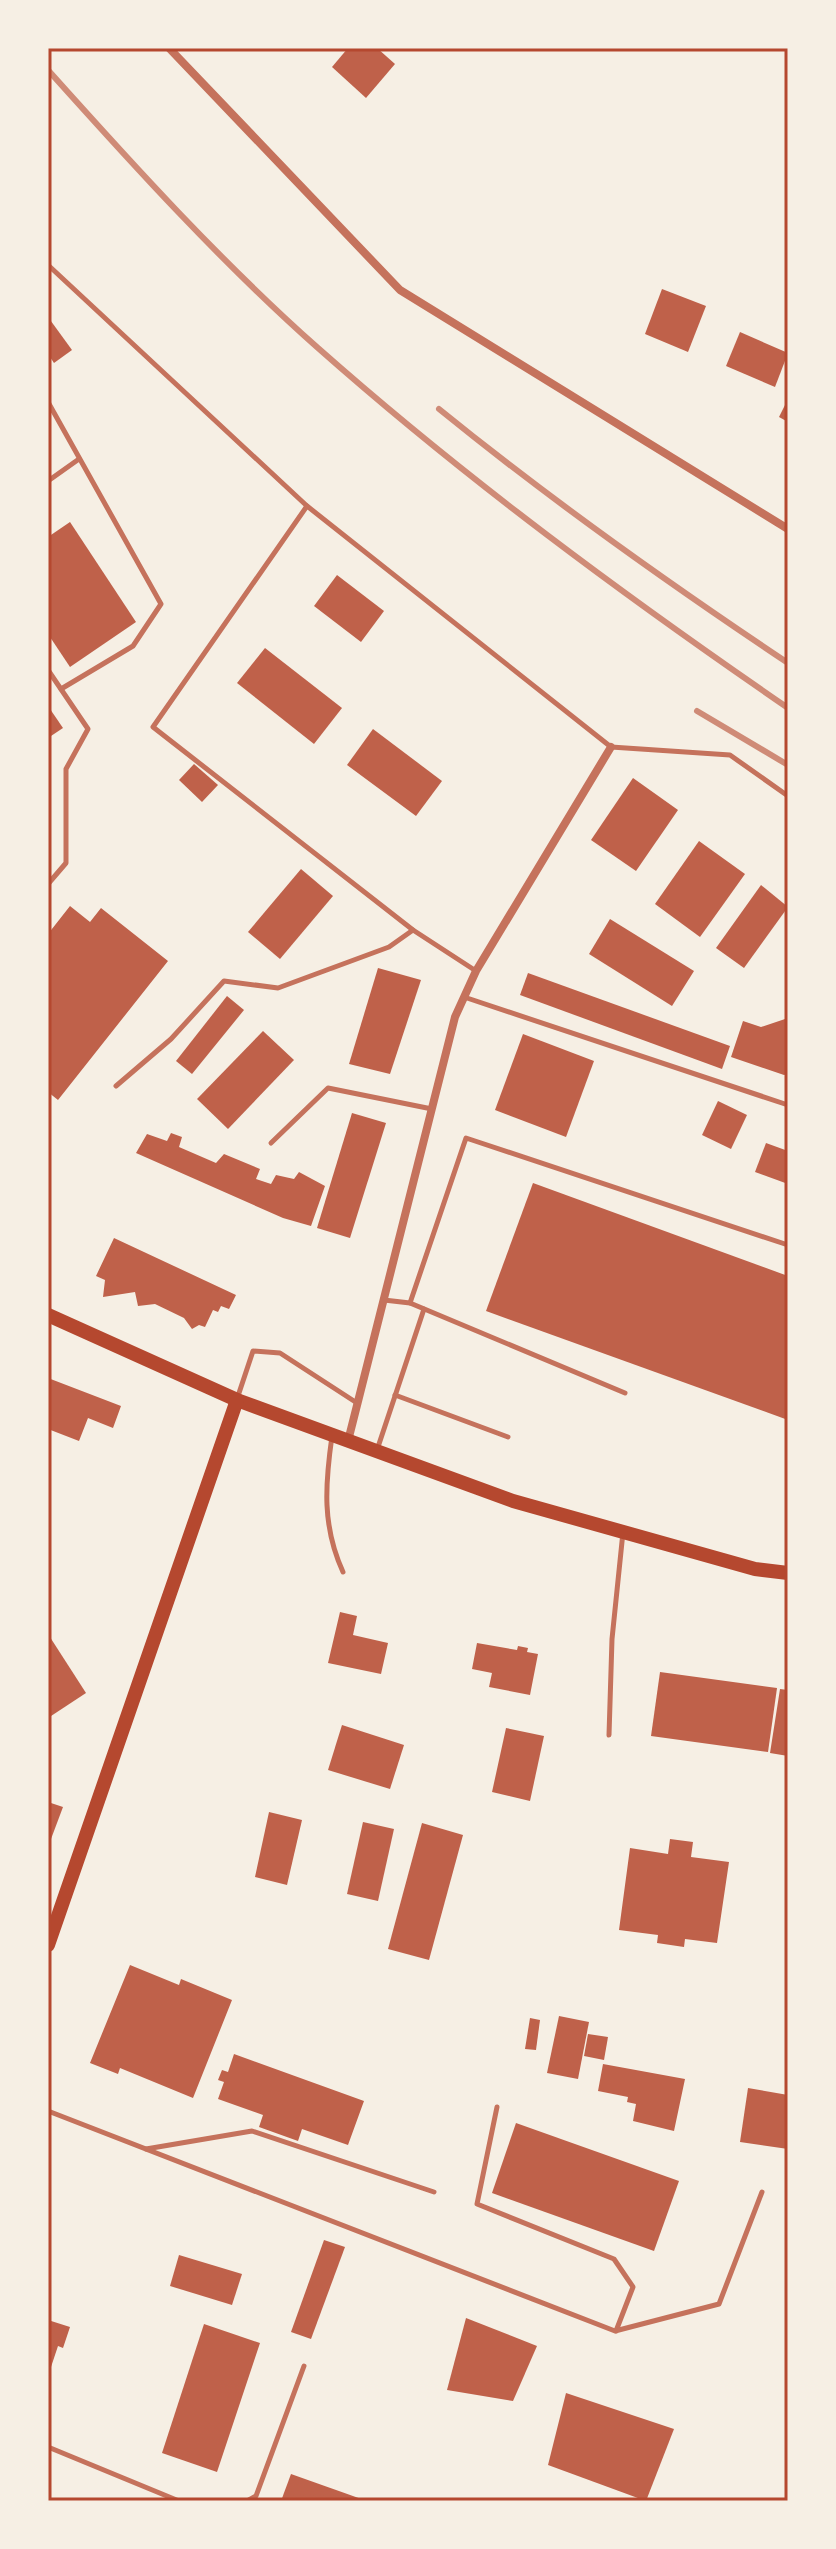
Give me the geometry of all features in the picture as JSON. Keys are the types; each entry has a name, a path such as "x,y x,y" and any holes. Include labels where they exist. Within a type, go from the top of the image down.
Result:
{"main road":[{"path":"48,1315 237,1400 513,1501 755,1569 788,1573"},
{"path":"48,1945 237,1400"}],"street":[{"path":"169,48 400,290 788,529"},
{"path":"348,1441 455,1017 476,971 611,747"}],"lane":[{"path":"48,265 307,506 611,747 730,755 788,796"},
{"path":"48,402 161,604 133,646 61,689"},
{"path":"48,481 79,459"},
{"path":"307,506 153,727 413,930 476,971"},
{"path":"48,670 88,729 66,769 66,863 48,884"},
{"path":"116,1086 171,1039 224,981 278,988 389,947 413,930"},
{"path":"464,997 788,1105"},
{"path":"271,1143 328,1088 432,1109"},
{"path":"410,1303 466,1138 788,1245"},
{"path":"384,1300 410,1303 625,1393"},
{"path":"377,1451 424,1309"},
{"path":"237,1400 253,1351 280,1353 358,1404"},
{"path":"395,1395 508,1437"},
{"path":"332,1435 325,1484 327,1512 333,1549 343,1572"},
{"path":"609,1735 612,1639 623,1532"},
{"path":"497,2107 477,2204 614,2259 633,2287 615,2331"},
{"path":"48,2111 615,2331 719,2304 762,2192"},
{"path":"145,2149 252,2131 434,2192"},
{"path":"247,2501 256,2496 304,2366"},
{"path":"48,2447 179,2501"}],"building":[{"path":"348,48 377,48 395,64 366,98 332,67"},
{"path":"662,289 706,306 688,352 645,334"},
{"path":"48,317 72,350 54,363 48,354"},
{"path":"740,332 788,353 775,387 726,366"},
{"path":"788,399 788,422 779,417"},
{"path":"70,522 136,622 70,667 48,634 48,537"},
{"path":"337,575 384,611 361,642 314,606"},
{"path":"265,648 342,708 314,744 237,683"},
{"path":"48,706 63,728 48,738"},
{"path":"373,729 442,781 416,816 347,765"},
{"path":"194,764 218,785 202,802 179,780"},
{"path":"633,778 678,810 636,871 591,840"},
{"path":"699,841 745,874 700,937 655,904"},
{"path":"301,869 333,896 280,959 248,932"},
{"path":"761,885 788,907 744,968 716,948"},
{"path":"70,906 90,922 101,908 168,961 58,1100 48,1092 48,934"},
{"path":"610,919 694,971 672,1006 589,954"},
{"path":"378,968 421,980 390,1074 349,1064"},
{"path":"528,973 730,1046 722,1069 520,995"},
{"path":"227,996 244,1010 192,1074 176,1061"},
{"path":"788,1018 788,1074 731,1057 743,1021 761,1027"},
{"path":"263,1031 294,1060 228,1129 197,1099"},
{"path":"523,1034 594,1061 566,1137 495,1110"},
{"path":"718,1101 747,1115 731,1149 702,1135"},
{"path":"352,1113 386,1123 350,1238 317,1228"},
{"path":"171,1133 182,1137 179,1147 216,1163 224,1154 260,1169 256,1179 271,1184 276,1175 294,1179 299,1172 325,1186 311,1226 283,1218 136,1153 147,1134 167,1141"},
{"path":"766,1143 788,1151 788,1184 755,1172"},
{"path":"533,1183 788,1276 788,1420 486,1311"},
{"path":"114,1238 236,1295 229,1309 221,1306 218,1312 213,1310 205,1327 199,1325 192,1329 184,1318 155,1304 138,1306 135,1292 103,1297 105,1280 96,1276"},
{"path":"48,1378 121,1406 113,1428 88,1418 79,1441 48,1429"},
{"path":"340,1612 357,1616 353,1635 388,1643 381,1674 328,1663"},
{"path":"48,1634 86,1693 48,1718"},
{"path":"477,1643 517,1650 518,1646 538,1654 530,1695 489,1687 492,1673 472,1669"},
{"path":"660,1672 777,1688 768,1752 651,1736"},
{"path":"780,1689 788,1690 788,1756 770,1753"},
{"path":"342,1725 404,1745 390,1789 328,1770"},
{"path":"506,1728 544,1736 530,1801 492,1792"},
{"path":"48,1802 63,1807 48,1847"},
{"path":"269,1812 302,1820 287,1885 255,1877"},
{"path":"363,1822 394,1829 378,1901 347,1894"},
{"path":"422,1823 463,1835 429,1960 388,1949"},
{"path":"670,1839 693,1842 691,1857 729,1862 717,1943 685,1939 684,1947 657,1943 658,1935 619,1930 630,1848 668,1854"},
{"path":"130,1965 179,1985 181,1979 232,2000 193,2098 120,2068 118,2074 90,2063"},
{"path":"559,2016 589,2022 578,2079 547,2073"},
{"path":"530,2018 540,2020 536,2050 525,2049"},
{"path":"588,2034 608,2037 604,2060 584,2056"},
{"path":"234,2054 364,2101 348,2145 302,2129 298,2141 259,2127 263,2115 218,2099 224,2082 218,2080 222,2070 228,2072"},
{"path":"603,2064 685,2079 674,2131 633,2121 636,2104 627,2102 628,2097 598,2091"},
{"path":"748,2088 788,2095 788,2149 740,2142"},
{"path":"516,2123 679,2181 654,2251 492,2193"},
{"path":"324,2240 345,2247 311,2339 291,2332"},
{"path":"179,2255 242,2274 232,2305 170,2286"},
{"path":"466,2318 537,2346 513,2401 447,2390"},
{"path":"48,2320 70,2327 63,2348 58,2346 49,2373"},
{"path":"204,2324 260,2343 217,2472 162,2453"},
{"path":"566,2393 674,2429 646,2501 548,2465"},
{"path":"291,2474 367,2501 281,2501"}],"railway":[{"path":"48,70 213,248 318,348 431,444 547,535 788,708"},
{"path":"439,409 610,540 788,663"},
{"path":"697,711 788,765"}]}
